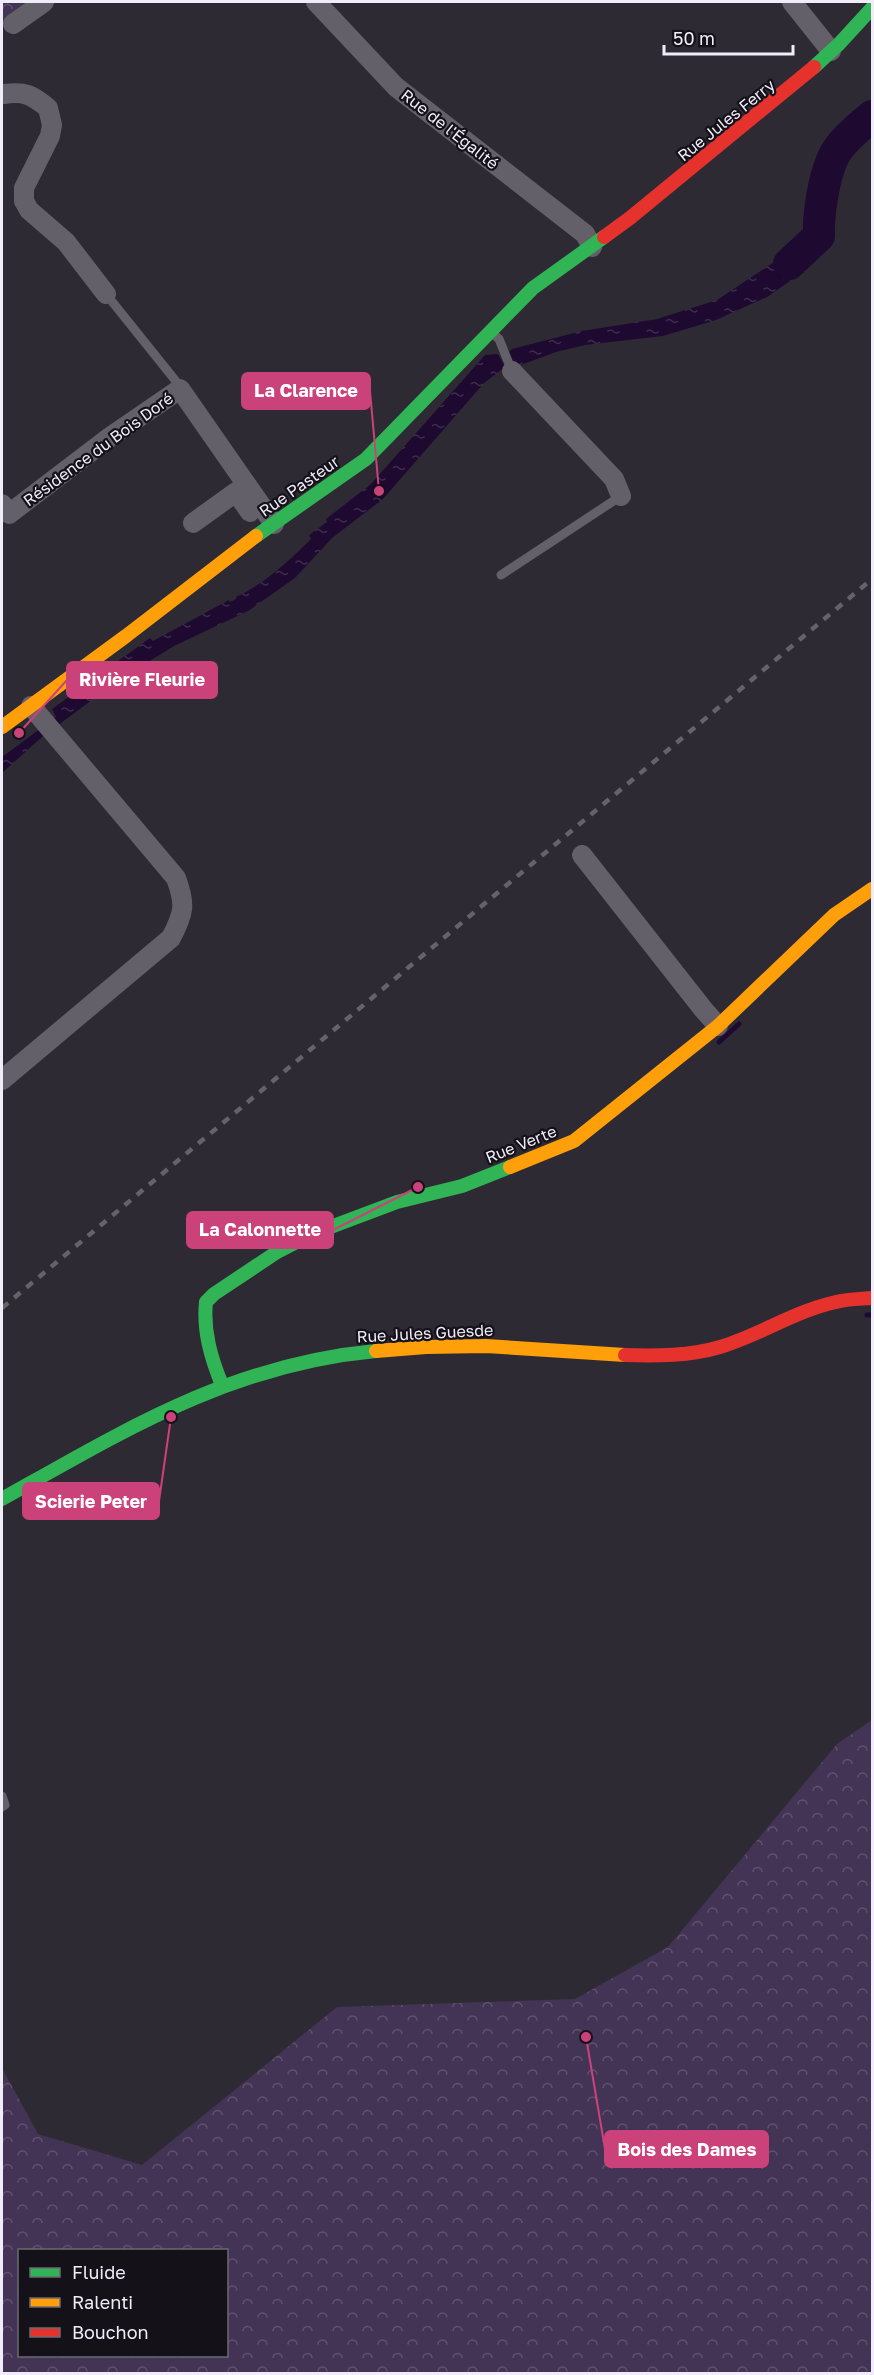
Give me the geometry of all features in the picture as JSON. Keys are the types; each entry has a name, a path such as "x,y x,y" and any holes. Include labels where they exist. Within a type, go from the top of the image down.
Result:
{"street":[{"path":"13,24 44,2"},
{"name":"Rue de l'Égalité","path":"316,2 396,87 585,234 592,247"},
{"path":"792,2 831,51"},
{"name":"Rue Jules Ferry","path":"592,247 793,86 873,8"},
{"path":"4,94 20,92 48,108 52,125 50,136 24,188 24,201 29,210 66,242 106,294"},
{"name":"Rue Pasteur","path":"2,727 42,720 269,527 366,459 533,288 592,247"},
{"path":"512,370 614,479 621,496"},
{"name":"Résidence du Bois Doré","path":"2,504 9,514 110,437 180,389 269,527"},
{"path":"193,523 236,492 269,527"},
{"path":"2,1080 171,938 182,918 184,898 176,879 42,720"},
{"path":"582,855 718,1026"},
{"name":"Rue Verte","path":"222,1385 209,1343 204,1310 206,1302 223,1288 277,1252 321,1230 397,1202 462,1186 574,1141 718,1026 834,915 873,889"},
{"name":"Rue Jules Guesde","path":"2,1499 164,1411 222,1385 285,1365 345,1354 415,1347 498,1346 620,1355 703,1351 766,1330 836,1302 873,1298"}],"lane":[{"path":"106,294 180,389"},
{"path":"490,331 499,339 512,370"},
{"path":"501,575 621,496"},
{"path":"2,1796 5,1805 2,1807"}],"green space":[{"path":"2,2 33,2 2,25"},
{"path":"872,1720 872,2373 2,2373 2,2068 38,2134 142,2165 337,2007 575,1999 668,1947 837,1744"}],"water":[{"path":"872,105 872,116 835,152 825,183 818,232 825,245 803,272 767,297 716,320 663,336 585,345 556,352 515,367 509,352 512,349 582,331 657,319 717,300 795,248 810,227 811,206 823,160 831,143"},
{"path":"498,354 505,367 484,383 383,499 332,538 295,578 248,611 174,646 119,680 42,737 2,773 2,757 56,717 52,709 150,638 153,641 229,600 230,602 236,599 285,564 311,539 309,535 327,522 326,519 371,484 485,355"}],"waterway":[{"path":"789,264 819,236 823,191 833,157 845,140 872,116"},
{"path":"719,1042 739,1024"},
{"path":"867,1315 872,1315"}],"railway":[{"path":"2,1308 872,579"}],"traffic: fast":[{"path":"814,67 872,8"},
{"path":"256,536 366,459 533,288 604,237"},
{"path":"222,1385 211,1355 205,1313 206,1302 214,1294 277,1252 312,1234 397,1202 462,1186 510,1167"},
{"path":"2,1499 136,1425 227,1385 274,1370 324,1358 376,1351"}],"traffic: slow":[{"path":"2,727 256,536"},
{"path":"510,1167 574,1141 718,1026 834,915 872,889"},
{"path":"376,1351 486,1346 625,1355"}],"traffic: jam":[{"path":"604,237 814,67"},
{"path":"625,1355 673,1355 709,1350 735,1342 821,1306 845,1300 872,1298"}],"place":[{"name":"La Clarence","path":"379,491"},
{"name":"Rivière Fleurie","path":"19,733"},
{"name":"La Calonnette","path":"418,1187"},
{"name":"Scierie Peter","path":"171,1417"},
{"name":"Bois des Dames","path":"586,2037"}]}
